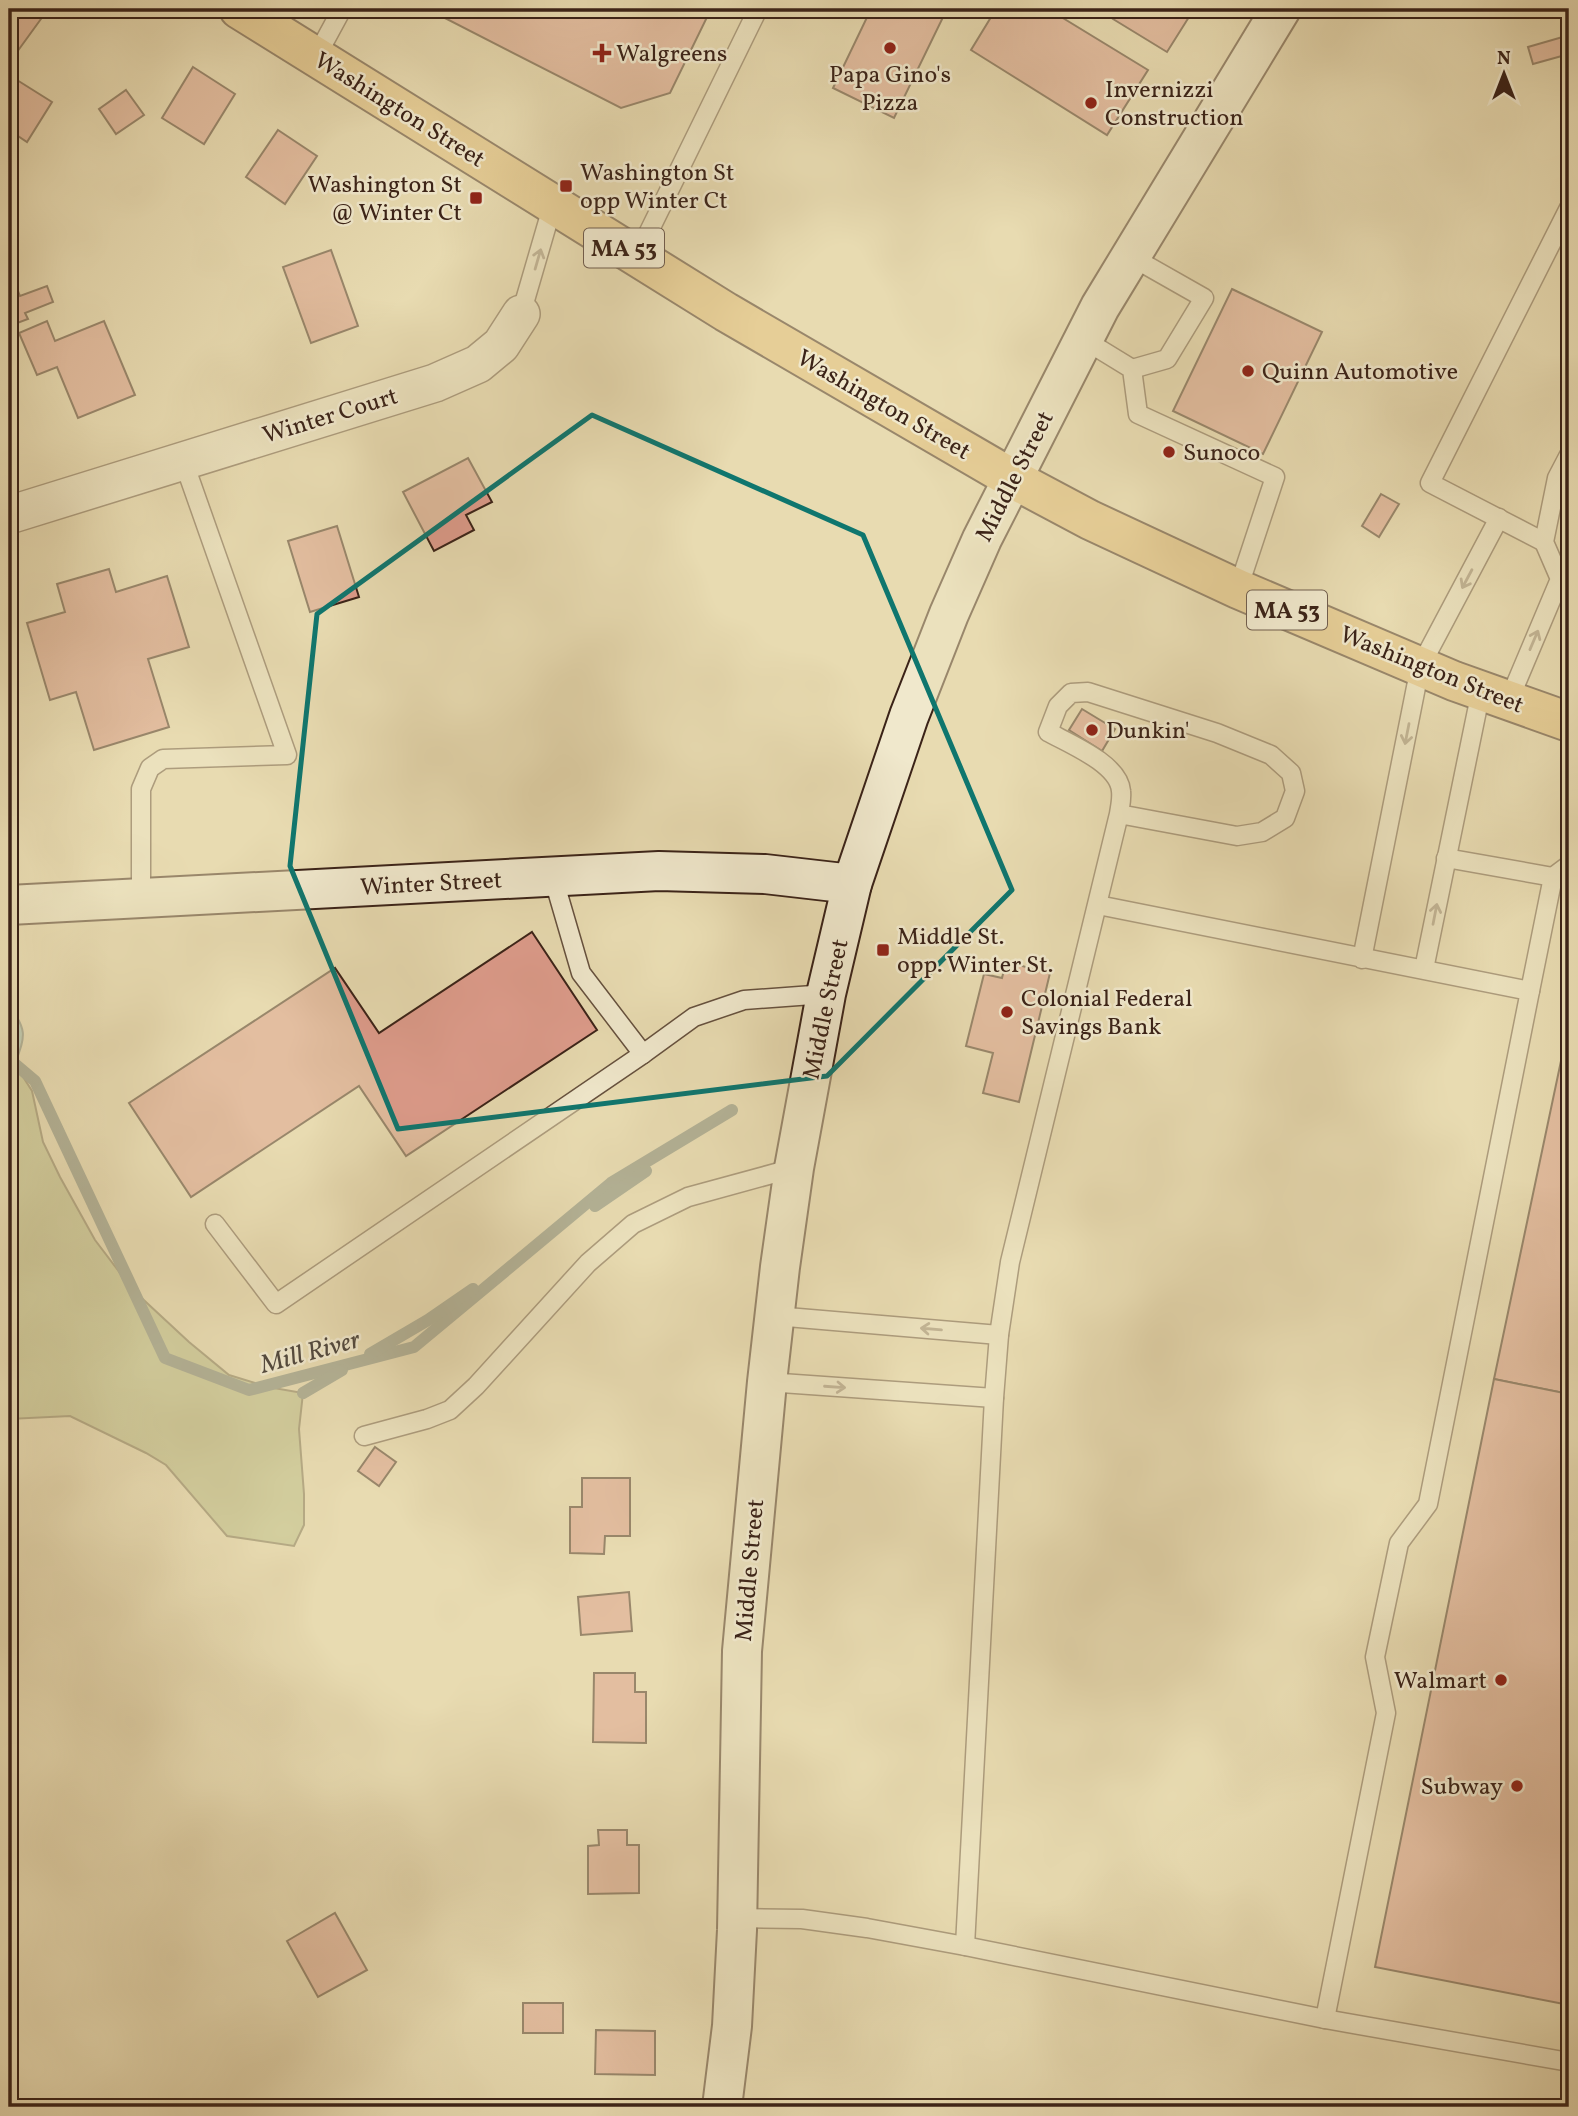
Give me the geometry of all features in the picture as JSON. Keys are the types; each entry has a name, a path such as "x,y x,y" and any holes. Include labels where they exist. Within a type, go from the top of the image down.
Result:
{"main road":[{"name":"Washington Street","path":"239,9 726,312 1013,479 1090,520 1238,589 1420,667 1569,722"},
{"name":"Middle Street","path":"722,2107 732,2026 737,1918 742,1651 779,1267 826,993 852,884 909,716 982,539 1083,339 1130,256 1281,9"},
{"name":"Winter Street","path":"9,905 659,871 765,874 852,884"}],"street":[{"name":"Winter Court","path":"9,515 435,383 478,364 501,345 521,314"}],"lane":[{"path":"316,57 342,9"},
{"path":"637,257 758,9"},
{"name":"Winter Court","path":"521,314 553,204"},
{"path":"1424,970 1446,858 1495,696 1564,578 1544,542 1430,483 1569,208"},
{"path":"1083,339 1132,369 1167,359 1203,298 1130,256"},
{"path":"1132,369 1138,414 1275,477 1238,589"},
{"path":"1544,542 1557,478 1569,455"},
{"path":"141,898 141,789 150,768 163,760 287,755 183,460"},
{"path":"1362,959 1420,667 1499,519"},
{"path":"965,1946 999,1335 1010,1262 1098,905 1119,814 1121,789 1116,776 1106,766 1048,732 1058,706 1072,693 1087,692 1217,733 1271,755 1291,773 1296,791 1285,818 1262,832 1237,836 1119,814"},
{"path":"1446,858 1553,877"},
{"path":"1325,2019 1386,1713 1375,1657 1399,1544 1428,1504 1553,877 1569,865"},
{"path":"553,877 581,973 643,1054"},
{"path":"1098,905 1530,991"},
{"path":"215,1224 276,1304 694,1017 744,1000 826,993"},
{"path":"365,1436 450,1410 476,1386 588,1263 633,1224 688,1197 794,1168"},
{"path":"775,1316 999,1335"},
{"path":"767,1382 994,1398"},
{"path":"737,1918 802,1919 867,1928 1325,2019 1569,2062"}],"highlighted area":[{"path":"592,415 863,535 1012,890 827,1076 398,1129 290,866 317,614"}],"green space":[{"path":"9,1061 15,1064 32,1091 43,1142 60,1177 95,1240 133,1290 229,1375 268,1387 303,1393 299,1429 304,1525 294,1546 227,1536 166,1465 70,1416 9,1419"}],"water":[{"path":"9,1006 19,1021 23,1034 15,1064 9,1061"}],"building":[{"path":"9,9 42,9 46,12 9,63"},
{"name":"Walgreens","path":"439,9 711,9 670,93 621,108 437,14"},
{"name":"Papa Gino's Pizza","path":"871,9 947,9 894,118 833,88"},
{"name":"Invernizzi Construction","path":"996,9 1048,9 1148,70 1107,135 971,50"},
{"path":"1119,9 1194,9 1167,52 1113,19"},
{"path":"1566,36 1569,54 1533,64 1528,47"},
{"path":"193,67 235,94 204,144 162,118"},
{"path":"9,75 52,102 27,142 9,130"},
{"path":"126,90 144,115 116,134 99,109"},
{"path":"278,130 317,156 285,204 246,177"},
{"path":"331,250 358,326 311,343 283,267"},
{"path":"16,286 20,296 47,286 53,302 25,313 28,319 9,326 9,289"},
{"name":"Quinn Automotive","path":"1232,289 1322,332 1263,454 1173,411"},
{"path":"47,321 55,341 104,321 135,395 78,418 57,367 37,375 19,333"},
{"path":"468,458 492,502 466,515 474,530 434,551 403,492"},
{"path":"1381,494 1399,504 1379,537 1362,526"},
{"path":"337,526 359,597 310,612 288,541"},
{"path":"109,569 116,592 167,576 189,647 148,659 169,727 94,750 76,692 50,700 27,623 65,612 57,584"},
{"name":"Dunkin'","path":"1082,709 1115,729 1102,751 1069,730"},
{"path":"532,932 597,1030 406,1156 359,1086 191,1197 129,1103 335,968 379,1033"},
{"name":"Colonial Federal Savings Bank","path":"1006,962 1050,973 1019,1102 983,1093 993,1053 966,1046 984,974 1002,978"},
{"path":"1569,1023 1569,1394 1494,1379"},
{"name":"Walmart","path":"1494,1379 1569,1394 1569,2005 1375,1967"},
{"path":"375,1447 396,1462 379,1486 358,1471"},
{"path":"582,1478 630,1478 630,1536 605,1536 604,1554 570,1553 570,1507 582,1507"},
{"path":"629,1592 632,1631 581,1635 578,1597"},
{"path":"594,1673 635,1673 635,1692 646,1692 646,1743 593,1742"},
{"path":"598,1830 627,1830 627,1845 639,1845 639,1893 588,1894 588,1846 599,1845"},
{"path":"335,1913 367,1970 318,1997 287,1941"},
{"path":"523,2003 563,2003 563,2033 523,2033"},
{"path":"596,2030 655,2031 655,2075 595,2074"},
{"path":"824,2102 858,2107 823,2107"}],"waterway":[{"name":"Mill River","path":"9,1059 35,1081 165,1358 249,1390 414,1347 611,1183 732,1110"},
{"path":"595,1206 646,1171"},
{"path":"370,1354 428,1320 473,1289"},
{"path":"303,1393 342,1370"}],"place":[{"name":"Papa Gino's Pizza","path":"890,48"},
{"name":"Walgreens","path":"602,53"},
{"name":"Invernizzi Construction","path":"1091,103"},
{"name":"Washington St opp Winter Ct","path":"566,186"},
{"name":"Washington St @ Winter Ct","path":"476,198"},
{"name":"Quinn Automotive","path":"1248,371"},
{"name":"Sunoco","path":"1169,452"},
{"name":"Dunkin'","path":"1092,730"},
{"name":"Middle St. opp. Winter St.","path":"883,950"},
{"name":"Colonial Federal Savings Bank","path":"1007,1012"},
{"name":"Walmart","path":"1501,1680"},
{"name":"Subway","path":"1517,1786"}]}
